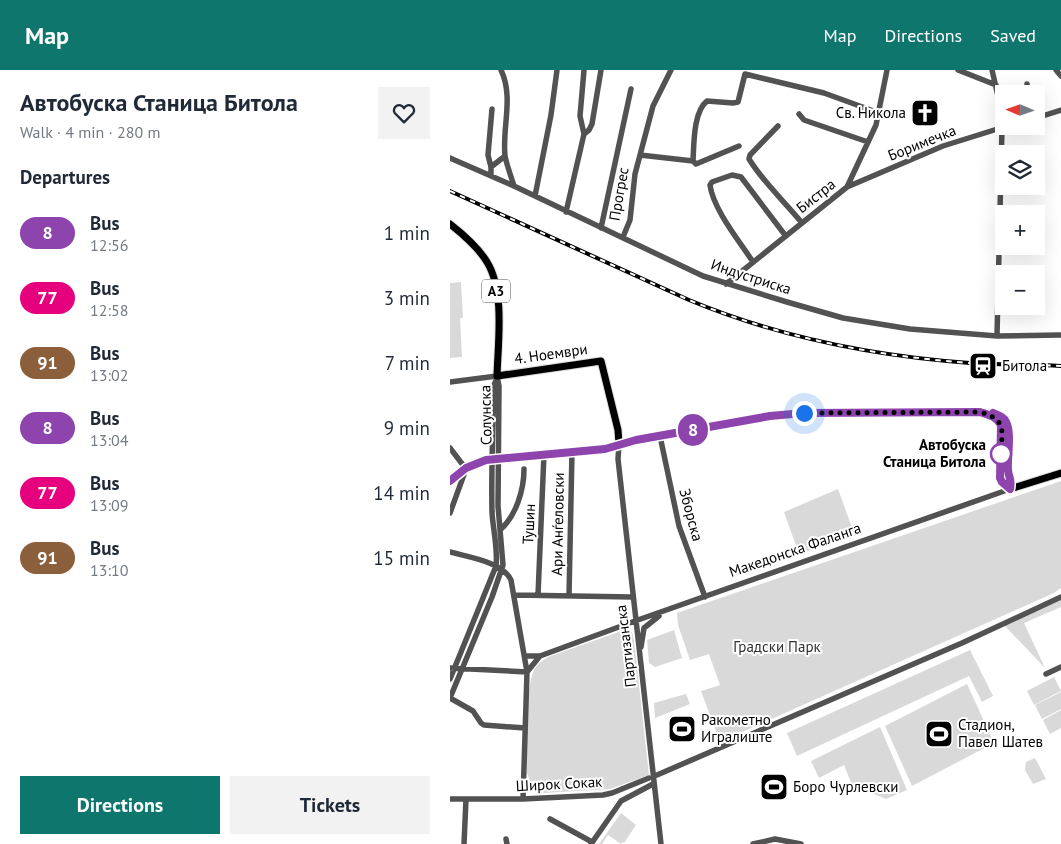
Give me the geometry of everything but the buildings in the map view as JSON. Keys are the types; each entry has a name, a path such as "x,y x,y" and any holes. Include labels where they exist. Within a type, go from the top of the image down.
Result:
{"main road":[{"name":"A3","path":"450,224 479,251 488,264 494,280 498,303 497,376"},
{"name":"4. Ноември","path":"497,376 601,361 618,430 619,444"},
{"path":"619,444 770,416 804,413 993,413 1002,417 1006,422 1008,430 1008,473 1012,481 1010,489"},
{"name":"Македонска Фаланга","path":"1010,489 1061,473"}],"street":[{"path":"501,70 507,99 506,156 514,186"},
{"path":"535,196 551,115 557,70"},
{"path":"566,212 584,134 580,116 584,70"},
{"path":"584,134 592,124 601,70"},
{"name":"Прогрес","path":"622,238 630,220 635,174 653,106 671,70"},
{"name":"Бистра","path":"726,284 785,235 847,188 868,142 879,112 887,70"},
{"path":"958,70 996,85"},
{"path":"992,70 996,85"},
{"path":"1056,70 1061,76"},
{"path":"693,161 695,134 702,105 707,101 738,102 746,72 824,93 879,112"},
{"path":"601,228 631,89"},
{"path":"491,176 488,155 492,108"},
{"path":"1045,115 1061,110"},
{"path":"799,114 804,120 868,142"},
{"path":"778,126 750,155 749,159 758,173 782,198 802,223"},
{"name":"Боримечка","path":"847,188 943,146 995,130"},
{"path":"997,336 1005,135"},
{"name":"Прогрес","path":"640,155 693,161 696,164 739,146"},
{"path":"491,167 506,156"},
{"name":"Индустриска","path":"450,158 514,186 703,276 843,318 918,330 997,336 1061,335"},
{"path":"753,262 716,206 710,188 712,182 732,175 741,177 785,235"},
{"name":"4. Ноември","path":"450,382 497,376"},
{"name":"Солунска","path":"450,679 452,668 496,566 497,556 492,520 499,386 497,376"},
{"name":"Зборска","path":"660,436 679,526 704,597"},
{"path":"450,481 466,468 480,461 605,449 619,444"},
{"name":"Партизанска","path":"619,444 618,459 651,781 661,844"},
{"path":"450,448 466,468"},
{"name":"Ари Анѓеловски","path":"569,596 572,452"},
{"name":"Тушин","path":"538,595 544,454"},
{"name":"Солунска","path":"450,698 502,569 503,558 495,459"},
{"path":"450,513 466,468"},
{"path":"500,530 510,519 521,494 524,482 524,469"},
{"name":"Македонска Фаланга","path":"525,656 540,656 1010,489"},
{"path":"450,552 502,569 509,576 515,595 528,672 523,799"},
{"path":"1048,603 1061,592"},
{"path":"515,595 632,596"},
{"path":"657,775 962,643 1061,597"},
{"path":"640,661 644,628 664,612"},
{"path":"528,672 540,656"},
{"path":"1046,674 1061,667"},
{"path":"452,668 528,672"},
{"path":"450,698 473,711 481,724 525,728"},
{"path":"550,819 591,843 621,801 651,781"},
{"name":"Широк Сокак","path":"450,799 523,799 612,793 651,781"},
{"path":"464,844 466,799"},
{"path":"754,844 775,839 801,844"}],"green space":[{"path":"461,282 463,318 460,318 462,357 450,358 450,283"},
{"name":"Градски Парк","path":"1061,481 1061,588 1054,593 720,742 701,691 720,685 709,654 690,660 678,625 677,613"},
{"path":"838,489 855,536 799,554 784,512"},
{"path":"1061,600 1061,607 1024,623 1045,668 1005,626"},
{"path":"627,629 632,632 634,640 649,775 610,789 544,793 534,781 530,781 527,773 528,705 534,670 538,664 548,657"},
{"path":"674,630 682,658 655,667 649,663 647,640"},
{"path":"970,650 993,696 982,702 969,676 797,756 787,733"},
{"path":"1054,677 1061,691 1034,705 1027,691"},
{"name":"Стадион, Павел Шатев","path":"967,684 994,743 912,786 885,726"},
{"path":"1061,692 1061,709 1042,719 1035,705"},
{"path":"686,694 690,704 655,718 654,703"},
{"path":"1061,710 1061,728 1050,734 1043,720"},
{"path":"880,727 907,790 886,799 852,785 844,765 819,778 811,761"},
{"path":"1035,758 1046,779 1033,784 1025,770 1026,762"},
{"path":"621,813 636,825 624,843 622,842 621,844 608,835 602,844 599,844"}],"railway":[{"path":"450,191 689,300 757,324 827,343 934,360 1061,366"}],"bus line":[{"name":"8","path":"450,481 466,468 480,461 605,449 636,440 770,416 804,413 980,412 998,419 1001,425 1000,478 1010,489 1012,481 1008,473 1008,430 1006,422 1002,417 993,413"}],"place":[{"name":"Св. Никола","path":"925,113"},
{"name":"Битола","path":"983,366"},
{"name":"Автобуска Станица Битола","path":"1001,454"},
{"name":"Ракометно Игралиште","path":"682,729"},
{"name":"Стадион, Павел Шатев","path":"939,734"},
{"name":"Боро Чурлевски","path":"774,787"}],"route":[{"path":"804,413 980,412 998,419 1002,434 1001,454"}]}
